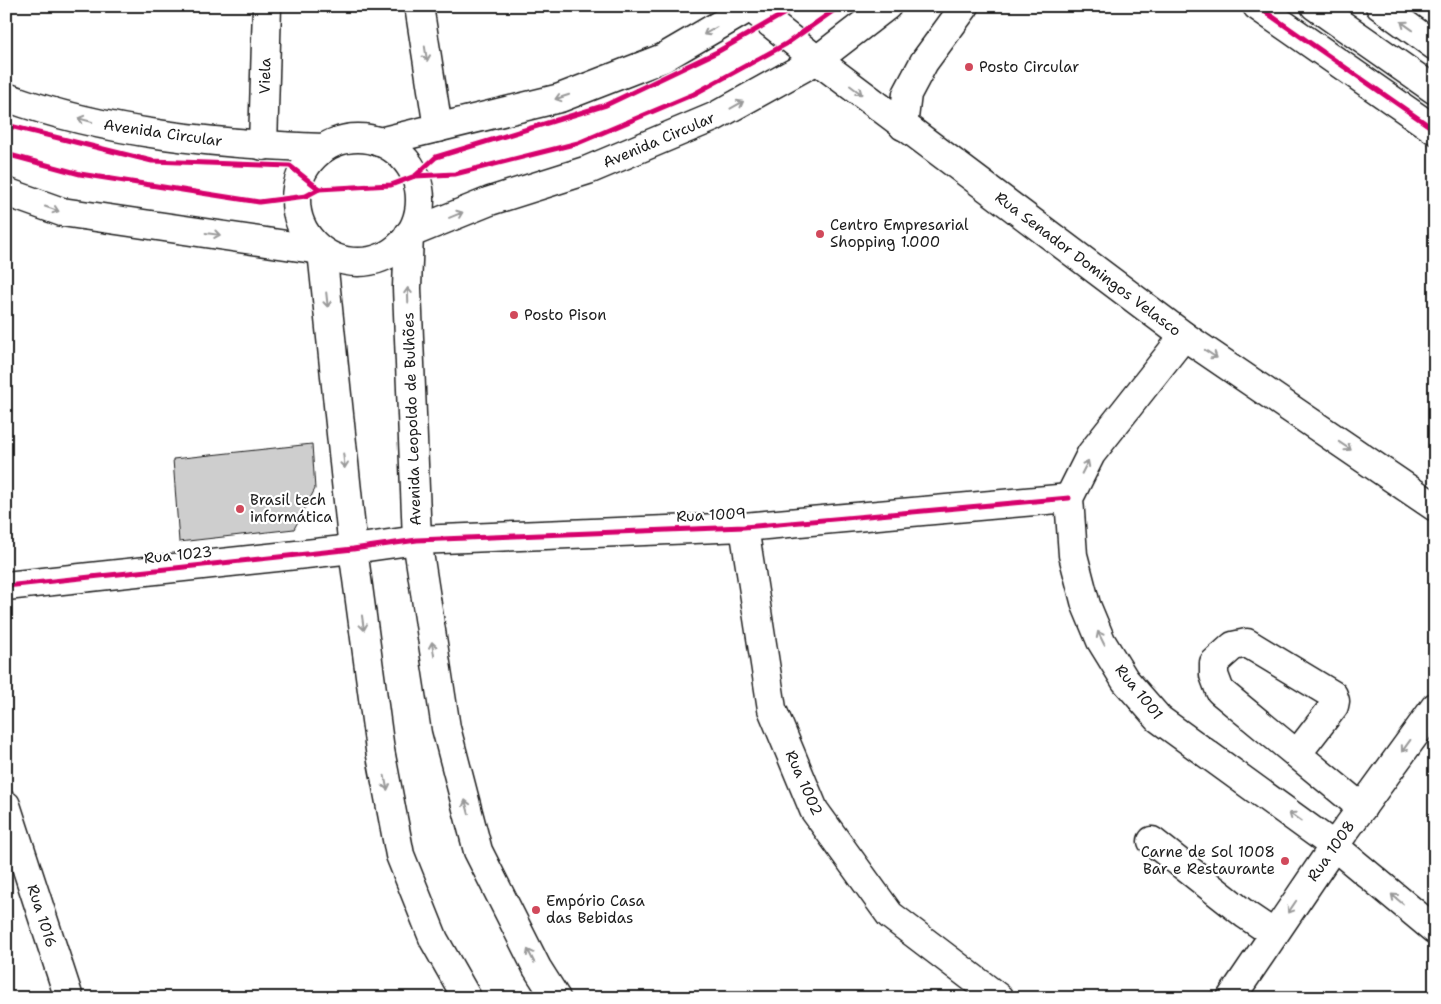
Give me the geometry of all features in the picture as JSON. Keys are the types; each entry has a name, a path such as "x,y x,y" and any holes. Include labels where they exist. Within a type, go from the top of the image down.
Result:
{"street":[{"name":"Viela","path":"264,146 267,6"},
{"path":"419,6 438,128"},
{"name":"Avenida Circular","path":"410,234 490,201 588,170 714,117 817,60 887,6"},
{"path":"904,126 907,94 924,62 965,6"},
{"path":"1257,6 1435,130"},
{"path":"1315,6 1435,90"},
{"path":"1380,6 1435,46"},
{"path":"379,142 560,98 662,58 751,7"},
{"name":"Rua Senador Domingos Velasco","path":"751,7 817,60 1184,336 1435,507"},
{"name":"Avenida Circular","path":"6,97 51,111 115,127 172,138 264,146 324,148"},
{"path":"360,138 379,142 394,150 406,162 415,176 419,190 420,205 417,220 410,234 396,249 378,259 359,262 339,260 320,250 306,235 298,217 296,197 301,175 311,160 324,148 342,141 360,138"},
{"path":"6,192 62,212 320,250"},
{"name":"Avenida Leopoldo de Bulhões","path":"410,234 407,288 417,540 446,728 478,851 537,968 556,998"},
{"path":"320,250 353,549 380,750 400,855 434,940 467,998"},
{"name":"Rua 1001","path":"1184,336 1091,454 1070,498 1074,555 1086,605 1101,641 1125,680 1159,719 1334,846 1435,930"},
{"name":"Rua 1009","path":"353,549 417,540 744,527 1070,498"},
{"name":"Rua 1002","path":"744,527 772,709 814,810 890,915 999,998"},
{"name":"Rua 1023","path":"6,586 353,549"},
{"name":"Rua 1008","path":"1231,998 1334,846 1435,706"},
{"path":"1297,754 1362,808"},
{"name":"Rua 1016","path":"7,809 69,998"},
{"path":"1152,841 1246,915 1274,934"}],"building":[{"name":"Brasil tech informática","path":"312,444 315,489 294,529 179,542 173,459"}],"cycle path":[{"path":"415,176 436,157 606,105 717,52 797,6"},
{"path":"6,154 80,174 259,202 306,196 319,189 391,185 415,176 455,174 578,143 694,94 786,44 840,6"},
{"path":"1257,6 1435,130"},
{"path":"6,125 152,161 290,166 319,189"},
{"path":"6,586 353,549 417,540 744,527 1069,498"}],"place":[{"name":"Posto Circular","path":"969,67"},
{"name":"Centro Empresarial Shopping 1.000","path":"820,234"},
{"name":"Posto Pison","path":"514,315"},
{"name":"Brasil tech informática","path":"240,509"},
{"name":"Carne de Sol 1008 Bar e Restaurante","path":"1285,861"},
{"name":"Empório Casa das Bebidas","path":"536,910"}]}
